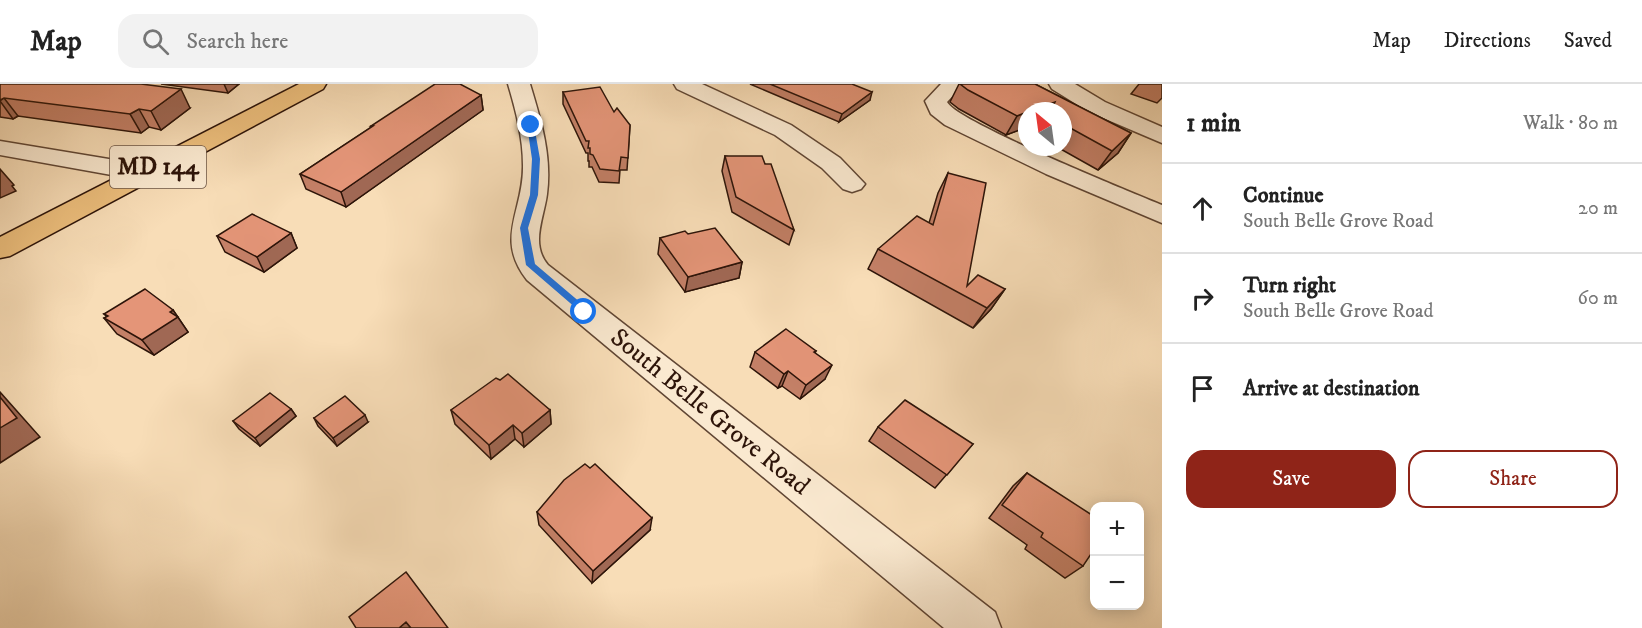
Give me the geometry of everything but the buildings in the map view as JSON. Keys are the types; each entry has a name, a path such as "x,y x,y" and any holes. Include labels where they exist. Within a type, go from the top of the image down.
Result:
{"main road":[{"name":"MD 144","path":"0,249 315,84"}],"street":[{"name":"South Belle Grove Road","path":"520,84 531,125 536,159 534,195 524,228 531,265 584,312 979,628"},
{"path":"685,84 783,130 831,163 852,184"},
{"path":"953,84 936,101 939,109 953,120 1055,169 1162,215"},
{"path":"1060,84 1096,107 1162,136"},
{"path":"0,148 145,173"}],"route":[{"path":"531,125 536,159 534,195 524,228 531,265 584,312"}]}
